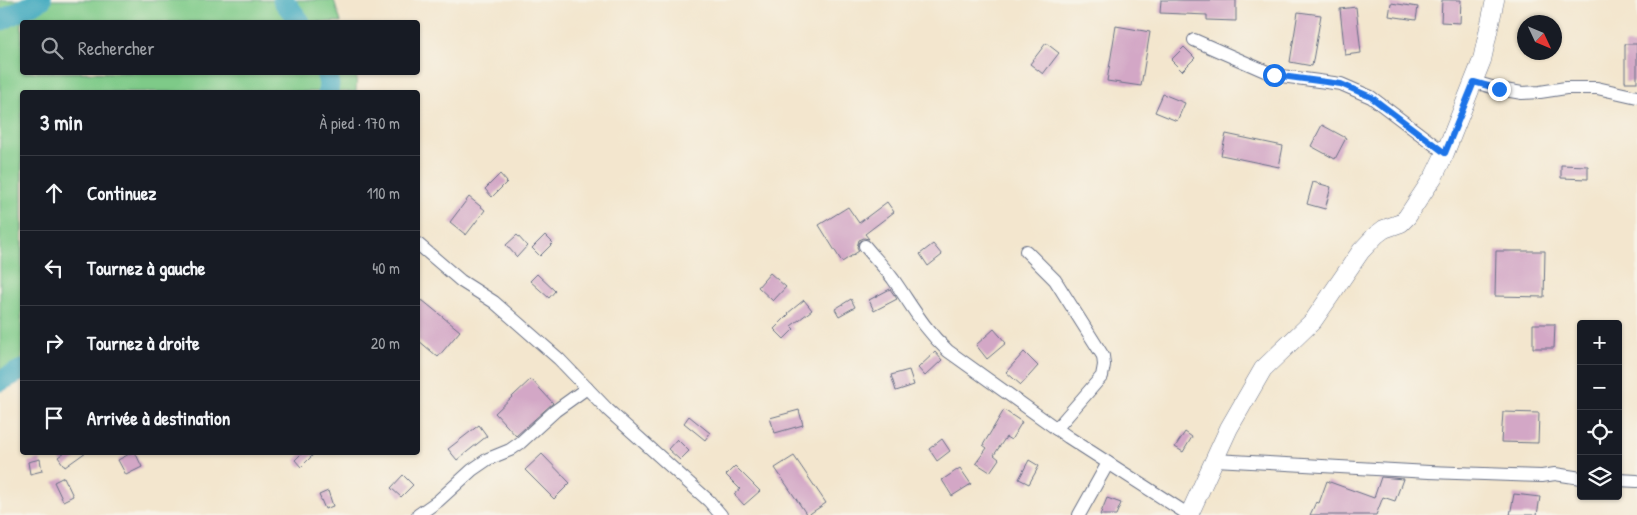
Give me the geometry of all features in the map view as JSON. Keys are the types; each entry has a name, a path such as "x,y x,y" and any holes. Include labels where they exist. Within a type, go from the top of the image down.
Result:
{"main road":[{"path":"1189,515 1229,428 1263,369 1313,322 1361,251 1376,235 1384,229 1401,223 1407,217 1434,176 1482,60 1495,0"}],"street":[{"path":"1194,40 1274,75 1341,84 1383,105 1445,153"},
{"path":"1474,82 1522,93 1566,88 1597,88 1637,97"},
{"path":"420,246 461,281 494,302 559,359 608,410 709,501 721,515"},
{"path":"865,246 892,278 932,336 954,355 1056,429 1189,515"},
{"path":"1026,251 1054,280 1103,356 1102,376 1056,429"},
{"path":"418,515 438,501 488,458 510,450 520,443 555,411 587,388"},
{"path":"1215,460 1429,472 1542,476 1555,474 1577,477"},
{"path":"1079,515 1108,463"},
{"path":"1622,480 1637,481"}],"green space":[{"path":"0,0 334,0 340,20 20,20 20,75 357,75 356,90 20,90 20,363 0,372"}],"building":[{"path":"1161,0 1236,0 1236,21 1207,20 1207,15 1160,13"},
{"path":"1442,0 1461,0 1460,23 1441,22"},
{"path":"1391,3 1418,7 1416,20 1389,16"},
{"path":"1356,7 1361,53 1345,55 1340,9"},
{"path":"1298,12 1321,15 1312,66 1290,62"},
{"path":"1116,26 1150,32 1141,86 1107,81"},
{"path":"1046,43 1059,53 1043,74 1030,64"},
{"path":"1625,44 1637,44 1637,82 1625,82"},
{"path":"1184,47 1195,58 1182,71 1171,60"},
{"path":"1163,94 1185,103 1177,121 1155,112"},
{"path":"1322,125 1346,138 1335,159 1311,146"},
{"path":"1226,134 1283,146 1279,167 1221,155"},
{"path":"1561,165 1588,166 1588,179 1561,178"},
{"path":"500,174 507,182 492,197 485,189"},
{"path":"1313,182 1331,187 1325,209 1307,204"},
{"path":"469,197 485,210 466,235 450,222"},
{"path":"887,202 894,212 865,234 869,239 859,240 857,247 859,251 842,262 819,225 848,207 859,223"},
{"path":"517,235 527,246 517,257 506,245"},
{"path":"545,235 553,243 540,256 532,248"},
{"path":"933,244 942,255 928,266 920,254"},
{"path":"1496,251 1545,251 1544,297 1495,296"},
{"path":"770,273 786,287 773,301 758,287"},
{"path":"537,274 555,291 549,298 530,281"},
{"path":"890,289 897,299 874,311 869,300"},
{"path":"851,299 855,307 839,316 835,309"},
{"path":"422,300 460,331 438,357 420,342 420,302"},
{"path":"804,300 812,310 791,326 794,329 784,339 774,329 788,313"},
{"path":"1533,324 1555,324 1554,348 1533,348"},
{"path":"994,329 1006,343 987,359 976,345"},
{"path":"935,352 942,360 925,376 918,368"},
{"path":"1024,352 1038,366 1021,385 1006,372"},
{"path":"909,370 914,385 896,391 891,375"},
{"path":"531,379 553,403 516,436 495,413"},
{"path":"799,410 803,425 775,433 770,418"},
{"path":"1004,410 1022,422 1011,440 1006,437 994,455 999,459 990,472 976,463 987,448 983,445"},
{"path":"1503,412 1539,413 1538,443 1501,442"},
{"path":"689,416 710,433 705,440 684,423"},
{"path":"479,425 487,436 457,460 448,449"},
{"path":"1185,432 1192,437 1183,452 1175,447"},
{"path":"677,439 689,451 680,460 668,449"},
{"path":"942,439 950,451 937,461 929,449"},
{"path":"542,454 570,483 554,499 525,470"},
{"path":"61,455 82,455 65,467 58,457"},
{"path":"127,455 136,455 142,467 126,475 118,460"},
{"path":"300,455 313,455 301,467 295,460"},
{"path":"794,456 826,503 808,515 775,468"},
{"path":"40,459 42,471 30,474 28,462"},
{"path":"1029,460 1039,466 1029,484 1019,479"},
{"path":"735,466 760,491 744,505 734,494 740,489 726,475"},
{"path":"960,468 971,484 952,496 942,480"},
{"path":"403,475 413,485 401,497 391,488"},
{"path":"64,477 73,496 63,501 54,482"},
{"path":"1381,477 1403,479 1395,501 1383,497 1376,515 1310,515 1316,502 1319,503 1327,481 1374,498"},
{"path":"328,491 333,506 325,509 319,495"},
{"path":"1514,494 1540,497 1537,515 1510,515"},
{"path":"1107,498 1121,503 1116,515 1100,515"}],"waterway":[{"path":"0,21 41,0"},
{"path":"283,0 298,20"},
{"path":"327,75 328,90"},
{"path":"0,381 20,371"}],"route":[{"path":"1274,75 1341,84 1371,97 1445,153 1474,82 1499,89"}]}
